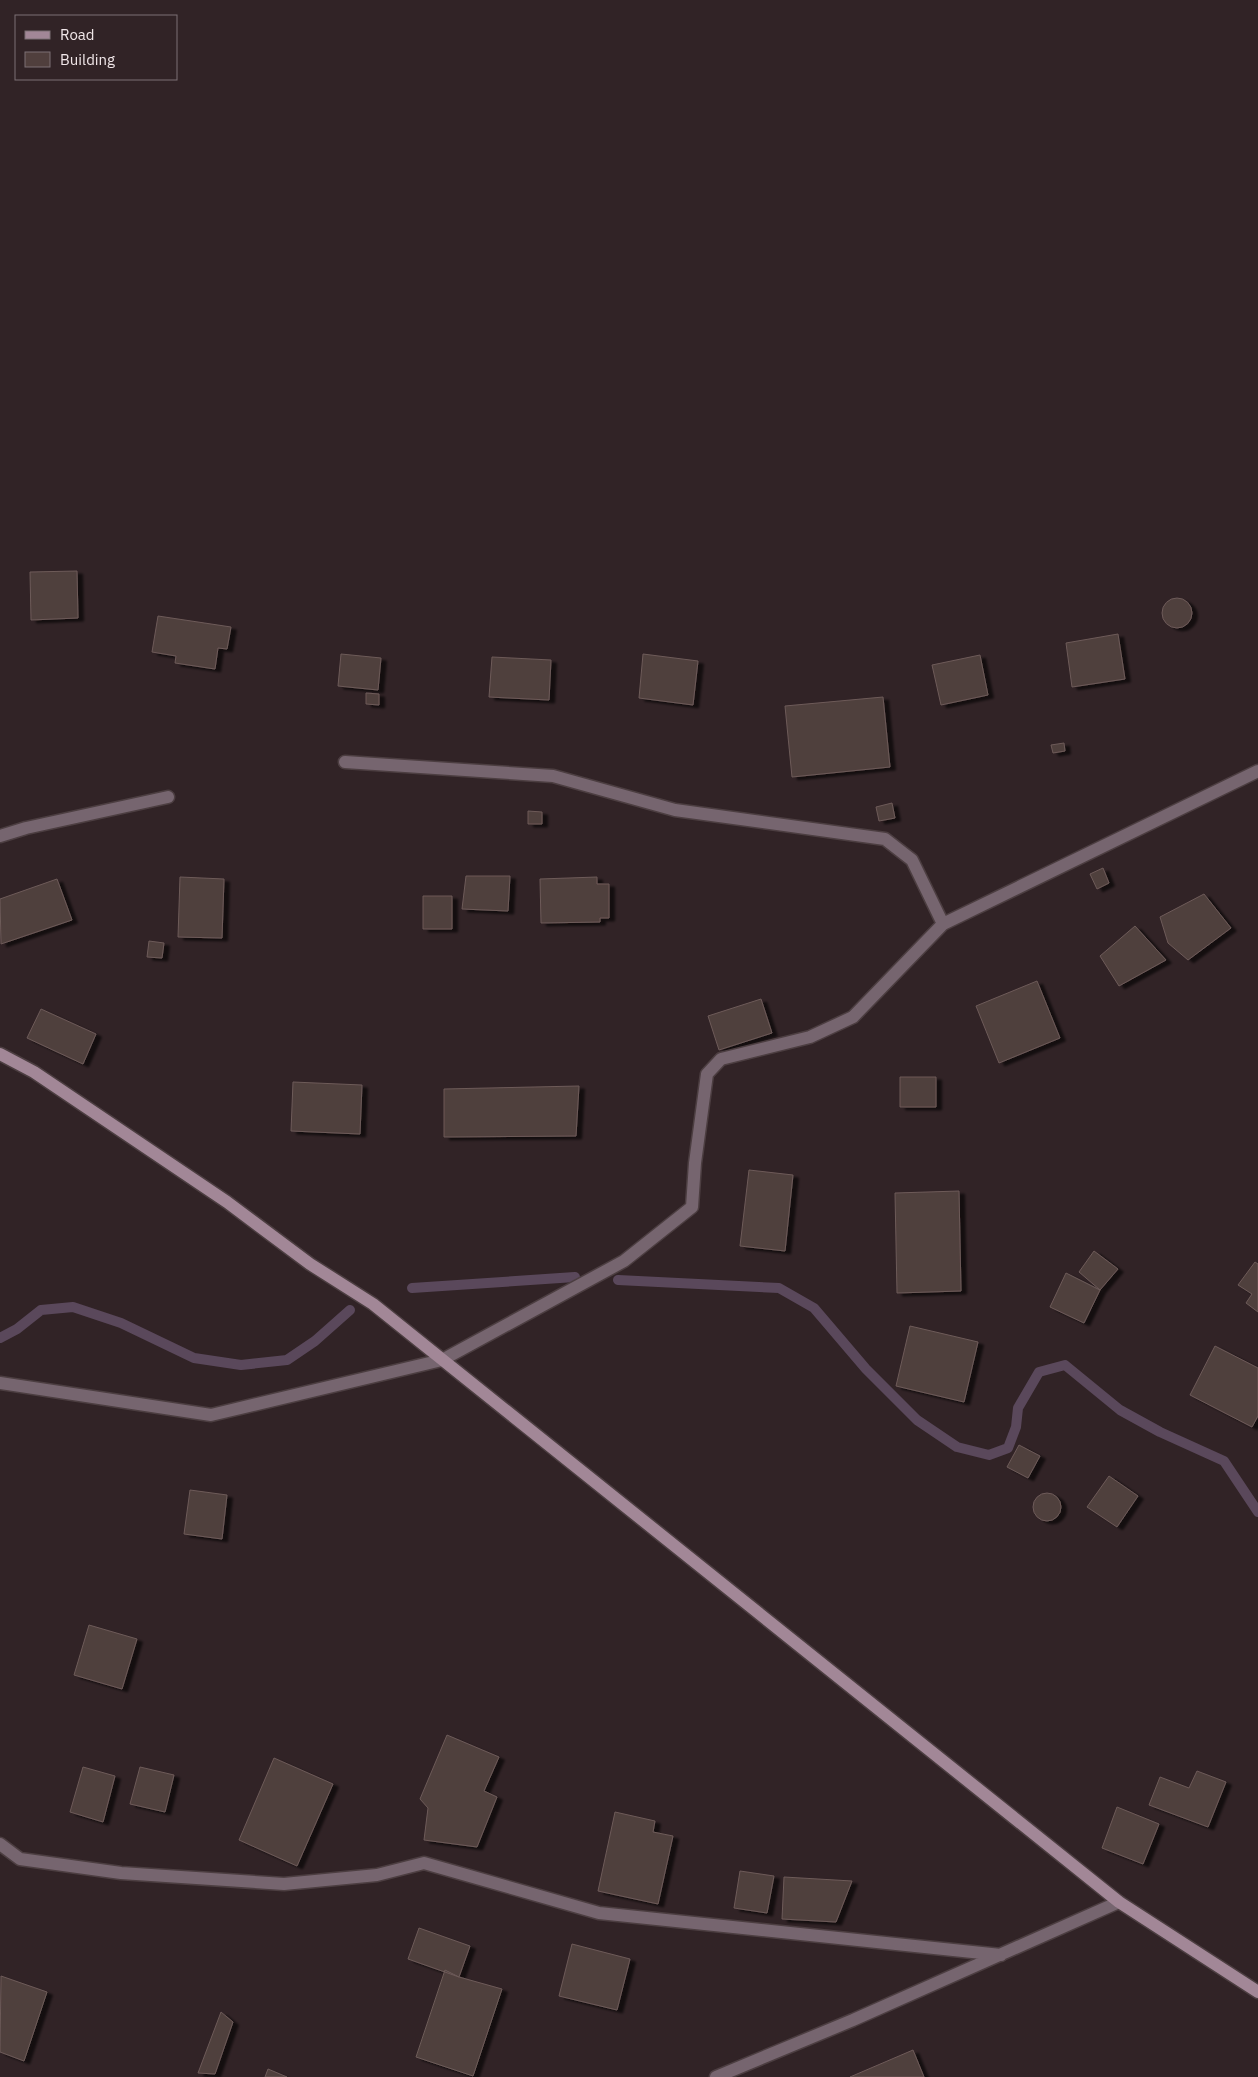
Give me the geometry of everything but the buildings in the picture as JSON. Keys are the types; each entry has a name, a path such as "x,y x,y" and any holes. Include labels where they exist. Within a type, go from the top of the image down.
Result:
{"main road":[{"path":"0,1054 34,1072 227,1202 310,1264 374,1304 1119,1902 1258,1992"}],"street":[{"path":"345,762 553,776 675,810 885,839 912,860 943,924"},
{"path":"0,1383 211,1414 442,1360 624,1261 692,1207 695,1163 707,1074 721,1059 810,1037 853,1017 943,924 1258,771"},
{"path":"0,836 26,828 168,797"},
{"path":"0,1844 20,1859 121,1873 284,1884 377,1875 424,1864 599,1913 1001,1955"},
{"path":"716,2077 730,2074 1119,1902"}],"waterway":[{"path":"412,1288 575,1277"},
{"path":"618,1280 779,1288 814,1308 866,1369 917,1420 957,1447 989,1455 1008,1448 1016,1427 1018,1408 1039,1372 1065,1365 1120,1410 1160,1432 1224,1461 1258,1512"},
{"path":"0,1338 17,1329 41,1310 73,1307 121,1323 194,1358 241,1365 287,1360 315,1341 350,1310"}]}
